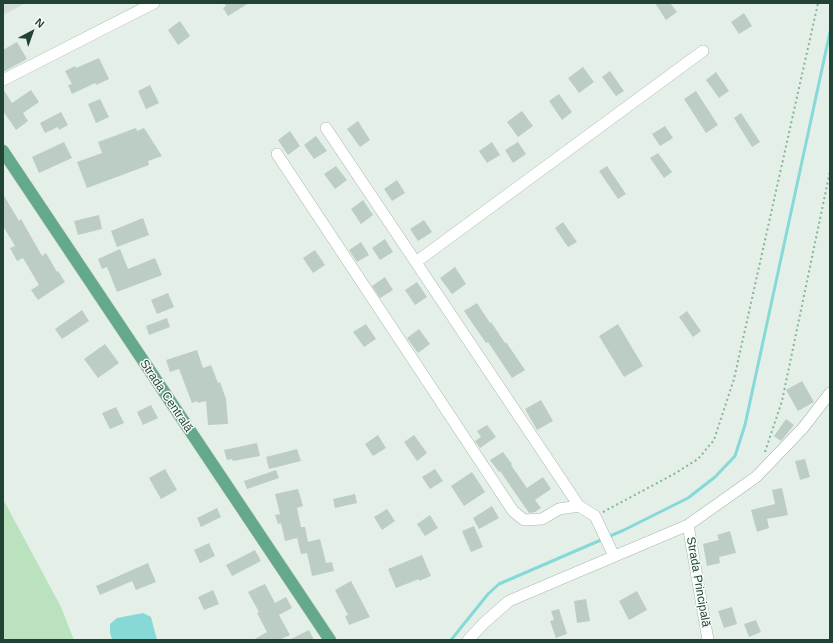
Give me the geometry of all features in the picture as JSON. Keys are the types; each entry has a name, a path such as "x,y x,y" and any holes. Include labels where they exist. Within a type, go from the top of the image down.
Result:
{"main road":[{"name":"Strada Centrală","path":"3,151 330,640"}],"street":[{"path":"3,80 154,3"},
{"path":"416,262 702,51"},
{"path":"326,128 579,506 595,516 614,556"},
{"path":"277,154 512,511 524,520 530,520 542,519 559,509 579,506"},
{"path":"468,640 484,623 510,601 688,525 756,477 803,428 830,393"},
{"name":"Strada Principală","path":"688,525 708,640"}],"path":[{"path":"595,516 698,459 714,440 734,379 818,3"},
{"path":"764,454 782,401 830,171"}],"shaded area":[{"path":"3,3 26,3 3,15"}],"green space":[{"path":"3,499 61,607 74,640 3,640"}],"water":[{"path":"143,613 151,617 157,640 112,640 110,624 117,618"}],"building":[{"path":"224,3 249,3 228,16 223,8 226,6"},
{"path":"655,3 670,3 677,12 666,20"},
{"path":"744,13 752,26 739,34 731,22"},
{"path":"180,21 190,36 178,45 168,30"},
{"path":"17,42 27,59 3,72 3,50"},
{"path":"99,58 109,79 96,85 95,83 72,94 68,85 72,84 65,71"},
{"path":"583,67 594,82 579,93 568,78"},
{"path":"610,71 624,91 616,96 602,77"},
{"path":"716,72 729,91 719,98 706,80"},
{"path":"150,85 159,103 146,109 138,91"},
{"path":"3,89 12,103 31,90 39,102 23,113 28,121 16,130 3,111"},
{"path":"696,91 718,125 706,133 684,99"},
{"path":"559,94 572,112 562,120 549,101"},
{"path":"100,99 109,117 96,123 88,104"},
{"path":"522,111 533,126 518,137 507,122"},
{"path":"61,112 68,125 59,130 58,127 45,133 40,123"},
{"path":"741,113 760,142 752,147 734,118"},
{"path":"358,121 370,140 360,147 347,129"},
{"path":"665,126 673,138 660,146 652,134"},
{"path":"136,128 137,131 144,128 162,156 148,161 149,165 87,188 77,162 102,153 98,142"},
{"path":"290,131 300,146 288,155 278,140"},
{"path":"316,136 327,151 314,159 304,145"},
{"path":"64,142 72,158 39,173 32,157"},
{"path":"492,142 500,155 487,163 479,151"},
{"path":"518,142 526,154 513,163 505,150"},
{"path":"658,153 672,172 664,178 650,158"},
{"path":"336,166 347,180 335,189 324,174"},
{"path":"607,166 626,194 618,199 599,171"},
{"path":"397,180 405,193 392,201 384,189"},
{"path":"3,194 19,221 21,219 42,256 46,253 57,272 58,271 65,282 38,300 31,290 39,285 23,258 17,261 10,248 15,246 3,226"},
{"path":"363,200 373,215 361,224 351,209"},
{"path":"99,215 102,229 78,235 74,221"},
{"path":"143,218 149,235 117,247 111,231"},
{"path":"424,220 432,232 418,241 410,229"},
{"path":"563,222 577,242 568,247 555,228"},
{"path":"385,239 393,252 380,260 372,248"},
{"path":"361,242 369,255 357,262 349,250"},
{"path":"120,249 128,269 155,258 162,275 117,292 107,267 102,269 98,259"},
{"path":"315,250 325,265 313,273 303,258"},
{"path":"455,267 466,284 452,294 440,278"},
{"path":"385,277 393,290 380,298 372,286"},
{"path":"417,282 427,297 415,305 405,290"},
{"path":"168,293 174,307 157,314 151,300"},
{"path":"477,303 525,370 512,378 488,342 486,343 464,311"},
{"path":"82,310 89,321 62,339 55,329"},
{"path":"687,311 701,331 693,337 679,317"},
{"path":"167,318 170,327 149,335 146,326"},
{"path":"366,324 376,339 364,347 353,332"},
{"path":"618,324 643,366 624,377 599,336"},
{"path":"419,329 430,344 418,353 407,338"},
{"path":"105,344 119,363 98,378 84,359"},
{"path":"197,350 203,368 211,365 218,383 220,382 226,399 228,424 208,425 206,401 198,403 197,401 192,403 179,369 170,372 166,360"},
{"path":"802,381 814,402 798,411 786,390"},
{"path":"541,400 553,421 537,430 525,409"},
{"path":"151,405 158,418 143,425 137,412"},
{"path":"116,407 124,423 110,429 102,413"},
{"path":"786,419 794,425 781,441 774,436"},
{"path":"487,425 496,437 480,448 475,441 481,437 477,431"},
{"path":"378,435 386,448 373,456 365,444"},
{"path":"414,435 427,453 417,461 404,442"},
{"path":"257,443 260,456 233,461 232,459 227,460 224,450"},
{"path":"297,449 301,461 269,469 266,457"},
{"path":"503,452 527,488 543,477 551,489 535,500 541,508 535,512 529,513 500,471 499,472 490,460"},
{"path":"805,459 810,477 800,480 795,461"},
{"path":"165,469 177,490 161,499 149,478"},
{"path":"435,469 443,481 430,489 422,477"},
{"path":"276,470 279,478 247,489 244,481"},
{"path":"472,472 485,492 464,506 451,486"},
{"path":"782,488 788,515 767,519 769,528 757,532 751,510 775,504 772,490"},
{"path":"298,489 303,506 297,508 301,527 305,527 308,542 320,539 326,563 332,562 334,571 312,576 307,553 301,554 297,538 285,541 281,523 278,524 275,515 280,514 275,494"},
{"path":"355,494 357,503 335,508 333,499"},
{"path":"492,506 499,518 479,529 473,518"},
{"path":"217,508 221,517 201,527 197,518"},
{"path":"387,509 395,521 382,530 374,517"},
{"path":"430,515 438,528 425,536 417,524"},
{"path":"474,526 483,547 471,552 462,531"},
{"path":"730,531 736,553 719,557 720,563 707,566 703,544 719,540 717,535"},
{"path":"209,543 215,556 200,563 194,550"},
{"path":"255,550 261,561 232,576 226,565"},
{"path":"422,555 431,576 396,588 388,569"},
{"path":"148,563 156,582 136,590 132,581 100,595 96,586"},
{"path":"351,581 370,617 349,625 345,616 348,615 335,590"},
{"path":"265,584 275,603 286,597 292,608 279,615 290,635 279,640 253,640 267,632 257,613 259,612 248,592"},
{"path":"213,590 219,604 204,610 198,597"},
{"path":"637,591 647,610 629,620 619,601"},
{"path":"586,599 590,621 577,623 574,601"},
{"path":"732,607 737,624 724,628 718,611"},
{"path":"559,609 567,634 556,638 550,621 554,620 551,611"},
{"path":"756,620 761,632 749,637 744,624"},
{"path":"309,630 314,640 289,640"}],"waterway":[{"path":"451,640 488,594 499,584 624,530 688,498 715,477 735,456 745,425 830,32"}]}
